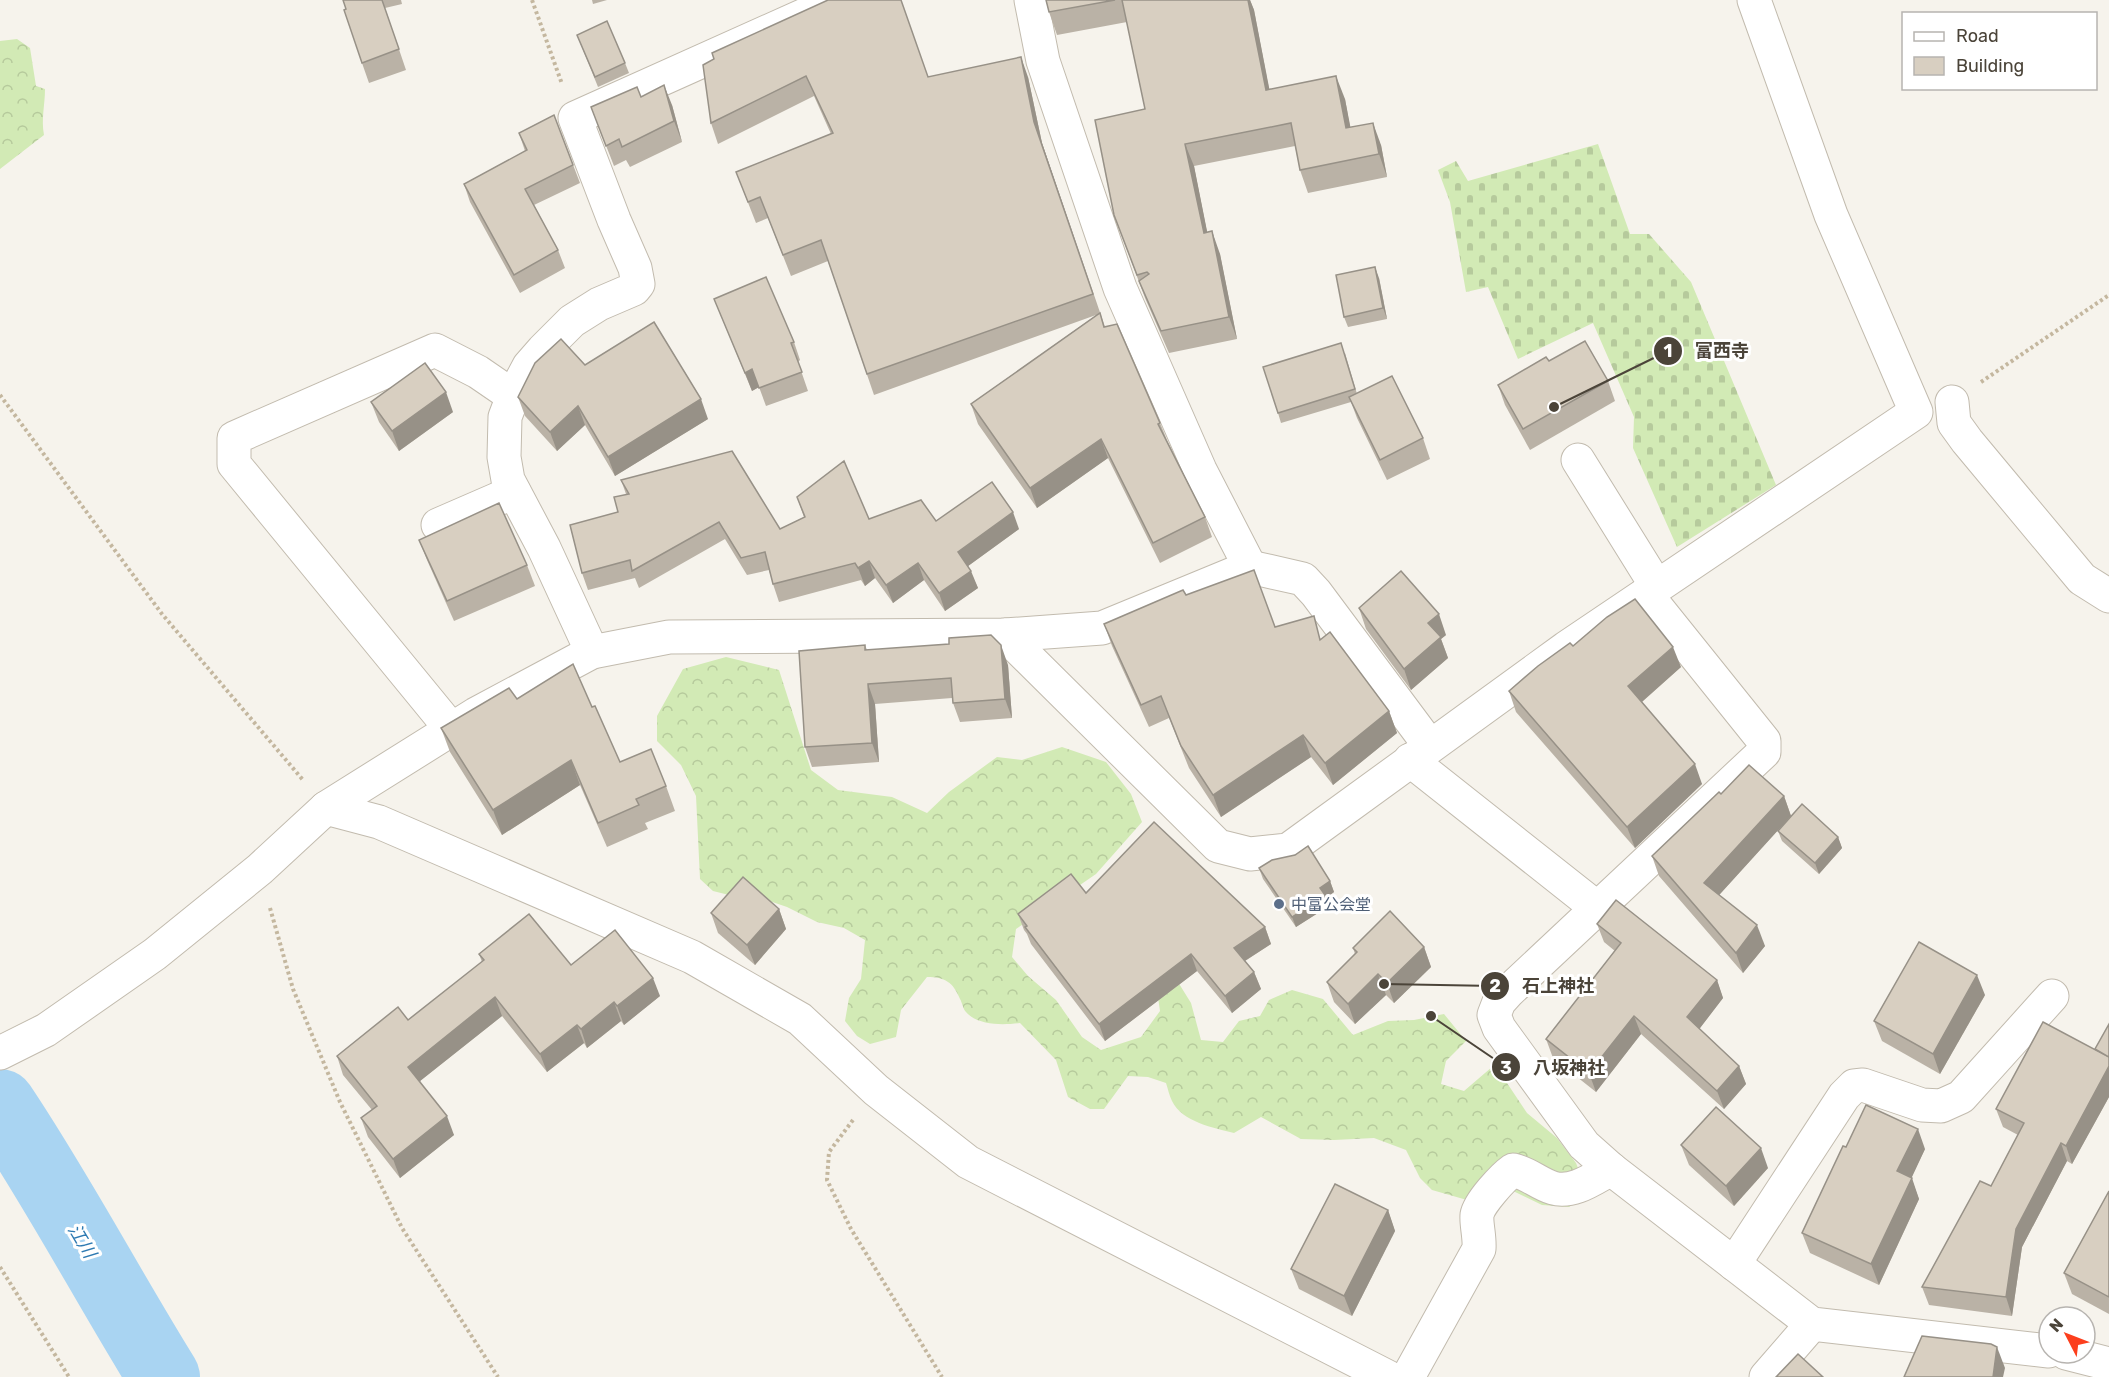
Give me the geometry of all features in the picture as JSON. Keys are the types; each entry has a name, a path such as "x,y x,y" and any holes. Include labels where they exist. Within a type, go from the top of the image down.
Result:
{"street":[{"path":"592,652 544,549 508,480 504,457 506,417 513,396 529,366 572,321 599,304 634,289 638,284 635,268 575,118 838,0"},
{"path":"1031,0 1043,61 1120,288 1200,470 1250,567"},
{"path":"1005,635 1218,846 1250,854 1288,850 1566,648 1916,412 1831,215 1754,0"},
{"path":"452,730 234,464 234,438 435,350 478,372 513,396"},
{"path":"1952,402 1954,423 1967,441 2082,579 2109,596"},
{"path":"1578,460 1652,591 1764,741 1764,752 1508,992 1499,1002 1494,1015 1499,1028 1584,1145 1611,1169 1812,1324 2037,1350"},
{"path":"438,525 514,492"},
{"path":"3,1052 46,1030 155,954 260,869 326,808 476,714 592,652 669,637 1005,635 1102,628 1250,567 1304,579 1323,602 1420,753 1597,908"},
{"path":"326,808 379,822 692,957 800,1019 876,1090 968,1162 1388,1377"},
{"path":"1734,1264 1844,1096 1854,1086 1863,1085 1922,1105 1941,1106 1961,1097 2052,996"},
{"path":"1408,1377 1479,1249 1477,1216 1481,1206 1507,1175 1514,1170 1553,1188 1567,1189 1576,1187 1611,1169"},
{"path":"1766,1377 1812,1324"}],"path":[{"path":"532,0 575,118"},
{"path":"1952,402 2109,295"},
{"path":"0,394 162,614 326,808"},
{"path":"260,869 293,989 340,1102 402,1228 498,1377"},
{"path":"876,1090 829,1152 827,1180 851,1229 942,1377"},
{"path":"0,1267 69,1377"}],"green space":[{"path":"17,39 30,48 36,86 45,89 44,135 0,169 0,41"},
{"path":"1598,144 1630,234 1649,234 1691,282 1776,485 1677,547 1633,448 1634,417 1593,323 1518,359 1488,287 1466,292 1450,202 1438,170 1456,161 1468,181"},
{"path":"726,657 779,670 811,770 838,790 892,797 927,813 949,792 997,757 1022,760 1062,747 1106,762 1131,794 1142,822 1096,874 1016,929 1012,957 1028,976 1056,1000 1082,1037 1101,1050 1141,1037 1160,1011 1156,984 1173,974 1191,1003 1201,1040 1223,1042 1239,1021 1260,1016 1269,1000 1292,990 1323,999 1353,1035 1388,1021 1414,1020 1444,1014 1466,1041 1446,1061 1441,1084 1464,1091 1492,1067 1507,1083 1527,1113 1557,1138 1576,1163 1588,1194 1569,1207 1542,1205 1513,1191 1467,1200 1432,1190 1420,1178 1406,1150 1374,1138 1301,1139 1261,1117 1234,1133 1217,1129 1183,1114 1172,1101 1166,1083 1148,1077 1128,1076 1104,1109 1090,1109 1068,1097 1056,1060 1020,1023 992,1024 971,1017 965,1011 951,985 939,978 927,977 901,1010 896,1037 870,1044 857,1036 845,1021 849,998 861,979 865,940 844,928 817,922 787,907 755,896 737,897 713,891 700,879 696,796 681,765 657,741 657,716 683,669"}],"building":[{"path":"343,0 382,0 399,49 362,63 344,10 346,9"},
{"path":"828,0 901,0 928,77 1021,57 1034,122 1093,294 867,374 821,240 783,255 760,197 748,202 736,172 833,133 806,76 711,123 703,65 714,59 712,53"},
{"path":"1046,0 1115,0 1049,12"},
{"path":"1122,0 1248,0 1266,90 1336,76 1346,128 1373,123 1379,154 1300,170 1291,123 1185,144 1204,233 1212,231 1229,317 1161,331 1139,281 1149,274 1147,272 1137,275 1114,215 1095,120 1145,109"},
{"path":"607,21 625,63 595,77 577,35"},
{"path":"664,85 674,121 622,147 619,139 606,146 591,107 637,87 641,97"},
{"path":"554,115 573,165 525,189 558,250 514,275 464,184 527,150 519,133"},
{"path":"1375,267 1383,308 1344,317 1336,275"},
{"path":"766,277 794,342 791,343 802,372 759,388 752,369 745,373 714,299"},
{"path":"1100,313 1104,327 1117,324 1160,423 1158,424 1205,517 1153,543 1101,439 1030,488 971,404"},
{"path":"654,322 701,399 608,457 578,406 550,432 518,397 535,363 561,339 585,365"},
{"path":"1585,341 1608,381 1523,429 1498,385 1546,357 1549,361"},
{"path":"1341,343 1355,389 1278,413 1263,367"},
{"path":"425,363 446,392 392,431 371,402"},
{"path":"1392,376 1423,438 1380,460 1349,397"},
{"path":"732,451 780,529 805,517 797,497 844,461 869,519 921,500 936,521 992,482 1013,512 958,552 971,571 939,593 918,563 886,585 869,561 858,568 855,563 773,584 765,552 741,558 719,522 632,571 630,560 582,573 570,525 618,512 614,497 629,494 621,480"},
{"path":"499,503 527,565 447,601 419,540"},
{"path":"1254,570 1275,627 1314,616 1320,640 1330,632 1389,711 1325,763 1303,735 1213,795 1181,746 1161,696 1141,705 1104,624 1183,590 1186,595"},
{"path":"1401,571 1439,614 1428,623 1441,637 1404,669 1359,608"},
{"path":"1635,599 1673,647 1628,686 1695,764 1627,827 1509,691 1538,666 1570,643 1573,646 1607,617"},
{"path":"991,635 1001,645 1005,699 953,703 951,678 868,684 872,743 805,747 799,651 865,645 865,650 949,644 949,638"},
{"path":"573,664 620,762 651,749 666,786 636,799 639,805 598,823 571,760 493,810 441,728 509,688 517,699"},
{"path":"1749,765 1784,796 1704,883 1757,925 1736,953 1652,856 1719,792 1721,794"},
{"path":"1802,804 1838,837 1815,863 1778,831"},
{"path":"1154,822 1265,927 1234,948 1254,972 1225,996 1191,954 1099,1024 1025,927 1027,926 1018,914 1071,874 1086,893"},
{"path":"1308,846 1330,881 1320,888 1325,895 1292,917 1259,868 1272,860 1295,855"},
{"path":"743,877 779,909 747,945 711,913"},
{"path":"1616,900 1717,980 1687,1017 1739,1066 1717,1091 1634,1016 1589,1073 1546,1039 1621,943 1597,924"},
{"path":"1390,911 1424,947 1387,983 1378,974 1348,1004 1327,982 1357,952 1353,948"},
{"path":"529,914 571,965 615,930 653,978 617,1006 614,1002 581,1029 577,1025 540,1054 495,997 408,1067 447,1116 393,1159 361,1118 377,1106 337,1056 398,1007 408,1020 484,960 479,954"},
{"path":"1919,942 1977,975 1933,1054 1874,1021"},
{"path":"2043,1022 2109,1057 2109,1066 2066,1146 2061,1143 2016,1229 2006,1297 1922,1287 1980,1181 1991,1186 2024,1123 1996,1109"},
{"path":"2109,1024 2109,1057 2095,1049"},
{"path":"1866,1105 1918,1129 1897,1171 1912,1178 1871,1264 1802,1233 1843,1146 1846,1147"},
{"path":"1716,1107 1761,1148 1726,1186 1681,1145"},
{"path":"1335,1184 1388,1210 1344,1296 1291,1269"},
{"path":"2109,1191 2109,1297 2064,1273"},
{"path":"1922,1336 1991,1344 1997,1347 1993,1377 1904,1377"},
{"path":"1798,1354 1823,1377 1776,1377"}],"waterway":[{"name":"江川","path":"0,1105 43,1172 164,1377"}],"place":[{"name":"富西寺","path":"1554,407"},
{"name":"中富公会堂","path":"1279,904"},
{"name":"石上神社","path":"1384,984"},
{"name":"八坂神社","path":"1431,1016"}]}
